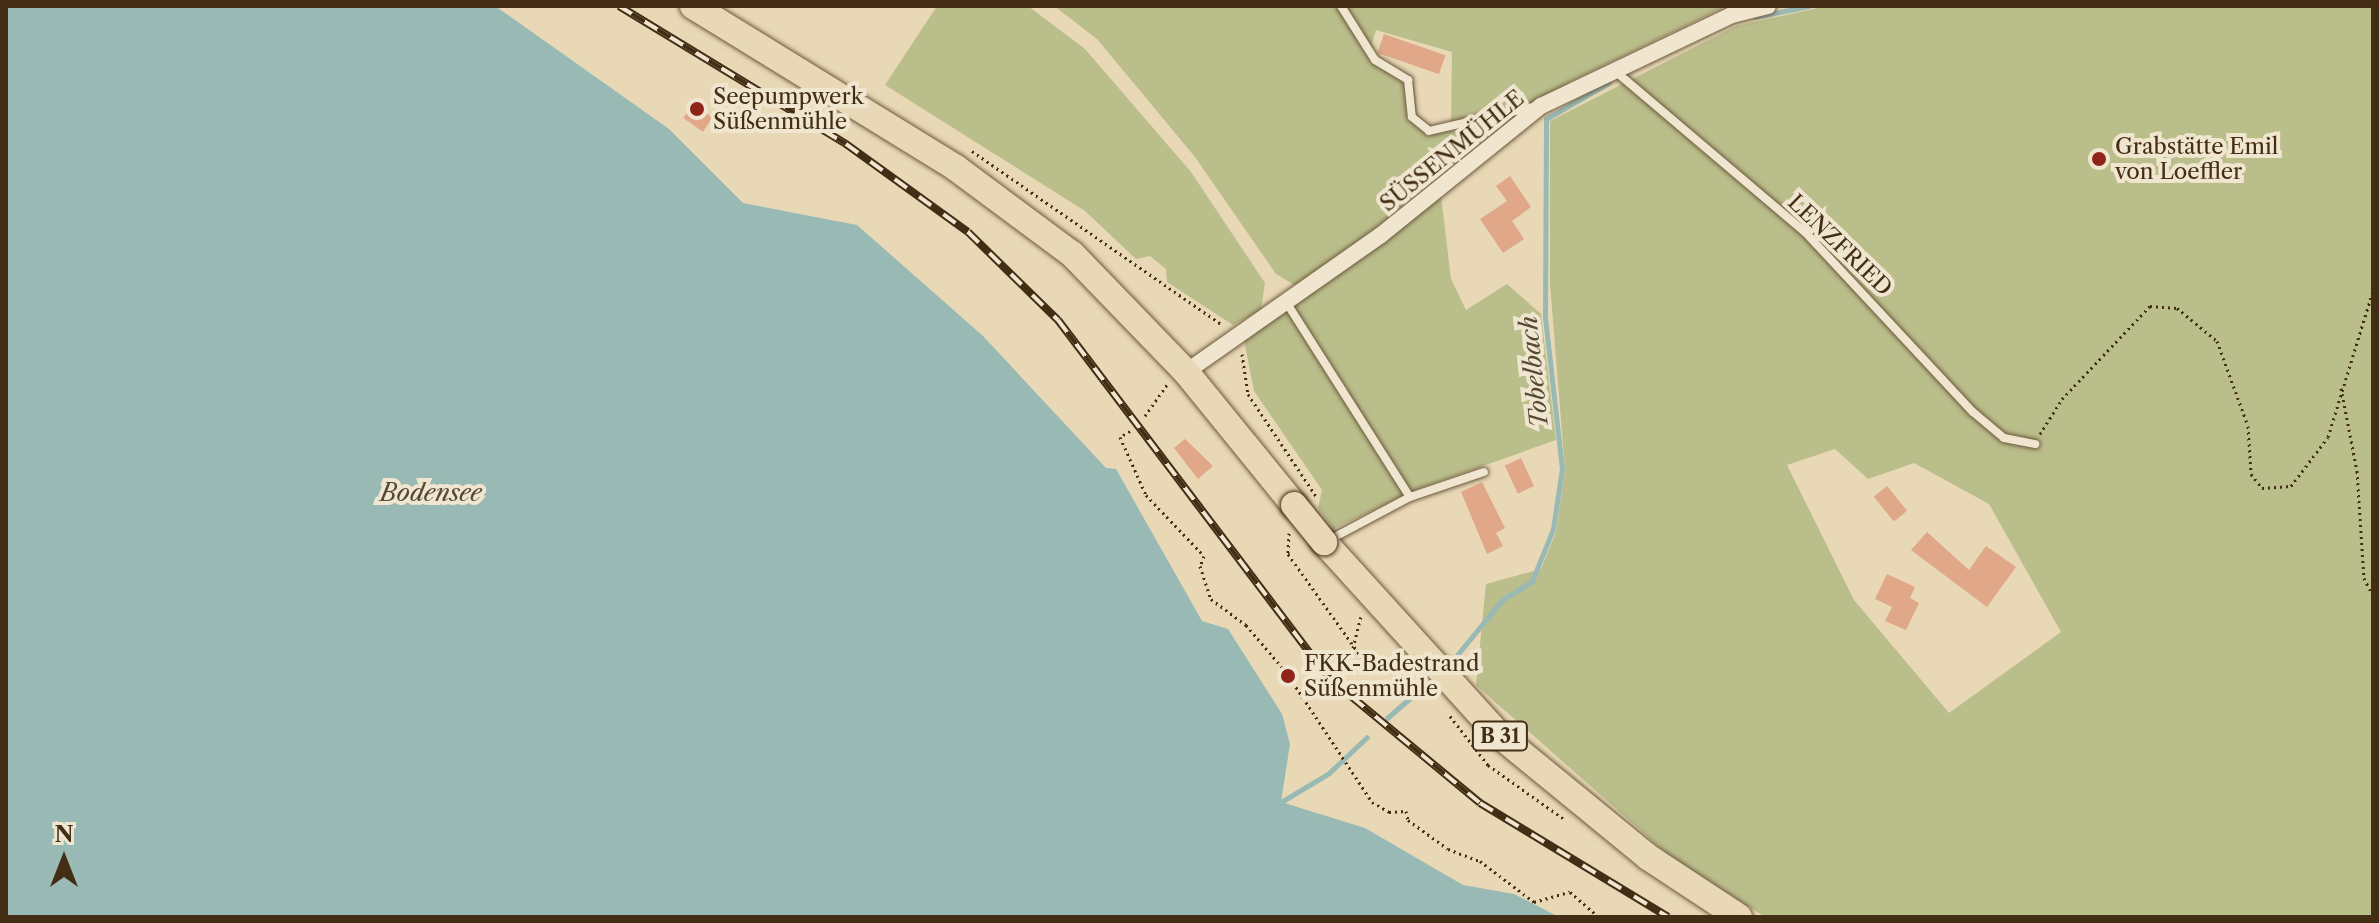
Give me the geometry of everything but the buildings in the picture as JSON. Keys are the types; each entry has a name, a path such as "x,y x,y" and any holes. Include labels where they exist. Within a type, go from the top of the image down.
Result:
{"main road":[{"name":"B 31","path":"693,6 1026,217 1111,291 1305,504 1315,551 1499,735 1648,857 1739,917"}],"street":[{"name":"SÜSSENMÜHLE","path":"1186,372 1233,338 1288,305 1541,106 1614,70 1768,6"}],"lane":[{"path":"1341,6 1375,60 1408,80 1412,117 1429,131 1541,106"},
{"name":"LENZFRIED","path":"1614,70 1805,232 1973,412 2004,438 2035,444"},
{"path":"1288,305 1410,497"},
{"path":"1315,551 1410,497 1484,472"}],"path":[{"path":"2035,444 2062,399 2150,306 2177,308 2217,341 2248,426 2251,474 2262,488 2291,486 2328,437 2340,385 2373,291"},
{"path":"1233,338 1245,359 1248,394 1316,487 1305,504"},
{"path":"1145,416 1168,383 1186,372"},
{"path":"2340,385 2357,471 2364,578 2373,596"},
{"path":"1130,431 1120,437 1146,495 1204,556 1200,566 1211,599 1246,625 1286,672 1372,802 1389,812 1406,811 1428,834 1480,861 1534,902 1570,892 1599,917"},
{"path":"1284,539 1363,659 1408,682"},
{"path":"1305,569 1315,551"}],"green space":[{"path":"937,6 1028,6 1085,49 1191,172 1265,283 1261,310 1233,325 1167,282 1166,269 1150,256 1136,259 1085,211 885,85"},
{"path":"1054,6 1727,6 1569,82 1298,287 1276,274 1195,157 1097,39","holes":["1376,30 1452,52 1451,125 1430,126 1417,114 1413,77 1379,59 1372,43"]},
{"path":"1827,6 2373,6 2373,917 1765,917 1672,858 1476,685 1486,584 1541,569 1556,532 1565,470 1550,284 1550,121 1736,26","holes":["1835,449 1868,479 1914,463 1989,504 2061,632 1949,713 1854,600 1787,465"]},
{"path":"1441,196 1451,279 1466,310 1507,284 1541,314 1556,440 1418,489 1333,529 1318,508 1322,490 1254,391 1244,340"}],"water":[{"name":"Bodensee","path":"6,6 498,8 669,129 743,203 857,225 983,336 1106,468 1116,469 1202,621 1228,629 1282,714 1290,744 1281,802 1365,828 1463,885 1514,894 1559,917 6,917"}],"waterway":[{"name":"Tobelbach","path":"1755,17 1809,6"},
{"name":"Tobelbach","path":"1457,655 1502,600 1532,581 1553,529 1562,469 1545,318 1546,119 1608,83"},
{"name":"Tobelbach","path":"1387,718 1417,692"},
{"name":"Tobelbach","path":"1281,802 1329,773 1367,737"}],"railway":[{"path":"619,6 846,144 968,232 1058,320 1329,678 1480,803 1668,917"}],"place":[{"name":"Seepumpwerk Süßenmühle","path":"697,109"},
{"name":"Grabstätte Emil von Loeffler","path":"2099,159"},
{"name":"FKK-Badestrand Süßenmühle","path":"1288,676"}]}
